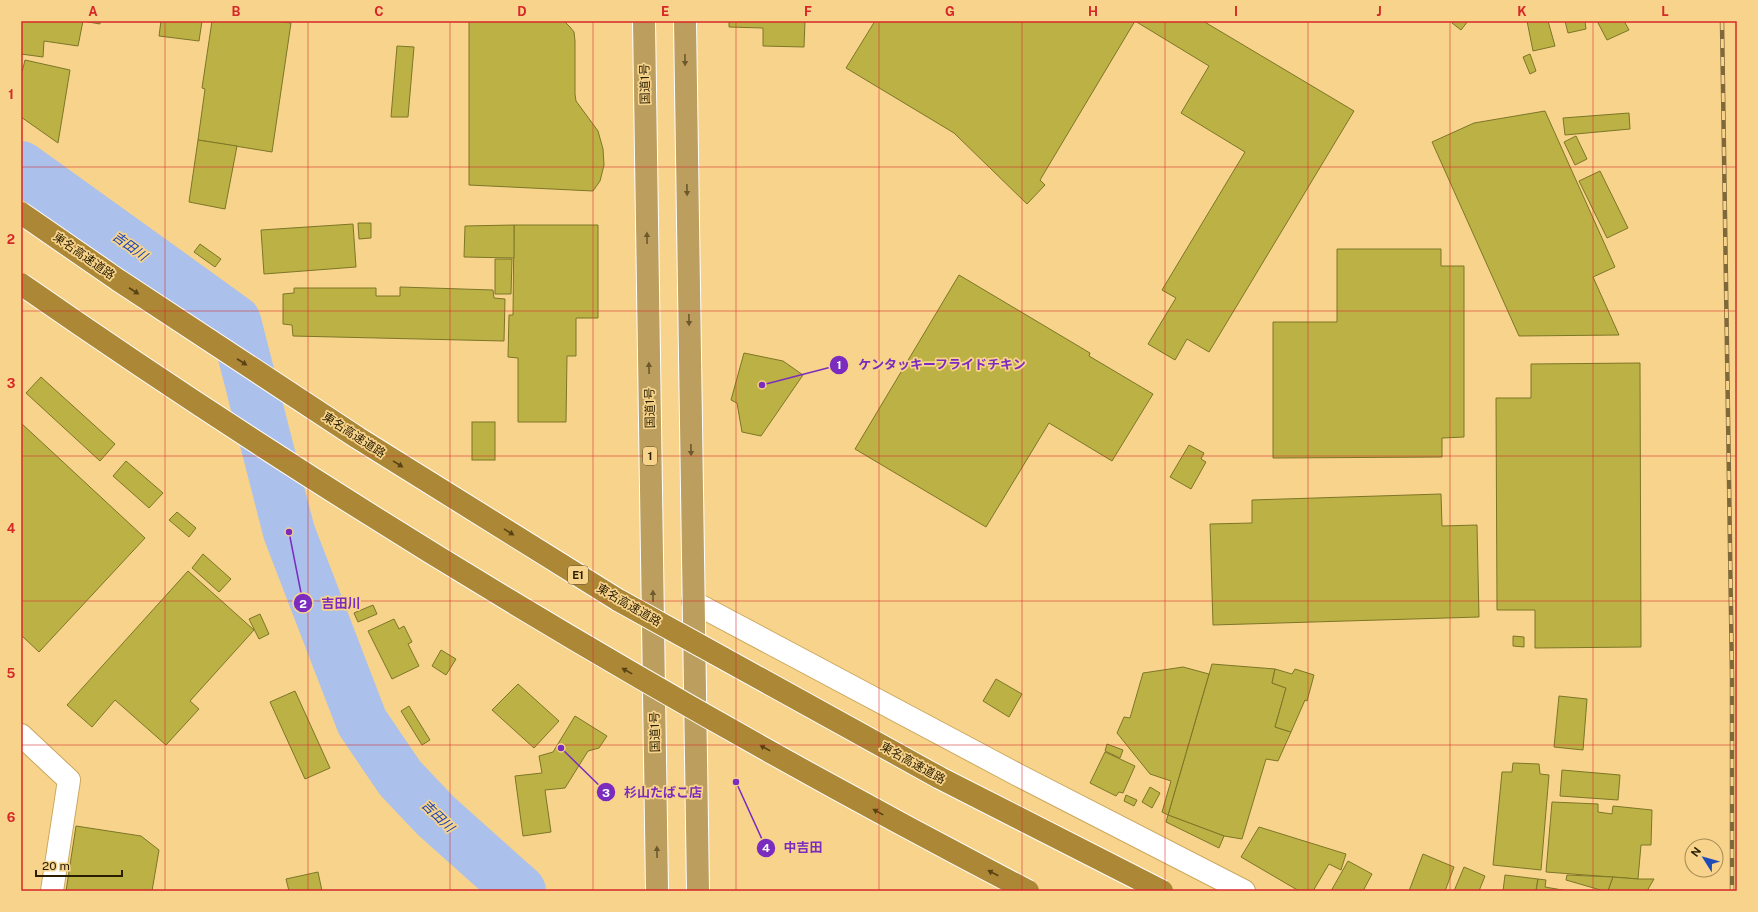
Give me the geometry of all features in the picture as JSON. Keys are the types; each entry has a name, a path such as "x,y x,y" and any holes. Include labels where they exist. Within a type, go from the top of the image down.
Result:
{"highway":[{"name":"国道1号","path":"644,21 657,891"},
{"path":"684,21 698,891"},
{"name":"東名高速道路","path":"21,213 118,280 358,438 618,600 940,778 1162,891"},
{"path":"21,284 82,326 330,488 598,655 901,825 1028,891"}],"street":[{"path":"693,602 1018,775 1244,891"},
{"path":"21,735 69,780 52,891"}],"building":[{"path":"21,21 83,21 78,46 44,41 43,57 21,54"},
{"path":"83,21 100,21 100,24"},
{"path":"161,21 202,21 199,41 159,36"},
{"path":"212,21 275,21 291,23 272,152 198,140 205,89 202,88"},
{"path":"469,21 564,21 574,32 576,101 598,131 603,149 604,165 600,181 593,191 469,185"},
{"path":"729,21 805,21 804,47 763,46 763,28 729,27"},
{"path":"875,21 1135,21 1040,180 1045,185 1027,204 954,133 846,68"},
{"path":"1135,21 1203,21 1354,111 1209,352 1187,339 1175,360 1148,344 1176,298 1162,290 1245,152 1181,113 1209,66"},
{"path":"1454,21 1468,21 1461,30 1452,23"},
{"path":"1527,21 1548,21 1555,46 1533,51"},
{"path":"1565,21 1585,21 1586,29 1568,33"},
{"path":"1597,21 1624,21 1629,30 1607,40"},
{"path":"397,46 414,47 408,117 391,117"},
{"path":"1530,54 1536,71 1530,74 1523,57"},
{"path":"25,60 70,70 58,143 21,117 21,76"},
{"path":"1545,111 1615,267 1593,277 1619,335 1519,336 1432,142 1474,123"},
{"path":"1629,113 1630,129 1565,135 1563,118"},
{"path":"1576,136 1587,159 1575,165 1564,142"},
{"path":"198,140 237,146 225,209 189,202"},
{"path":"1600,171 1628,228 1607,238 1579,181"},
{"path":"358,223 371,223 371,238 359,239"},
{"path":"353,224 356,267 264,274 261,230"},
{"path":"514,225 598,225 598,318 576,318 576,356 567,356 566,422 518,422 518,358 508,357 509,315 513,315"},
{"path":"514,225 514,258 464,257 465,226"},
{"path":"200,244 221,259 215,267 194,252"},
{"path":"1337,249 1441,249 1441,266 1464,266 1464,437 1442,438 1442,457 1273,458 1273,322 1337,322"},
{"path":"495,259 512,259 511,294 495,294"},
{"path":"959,275 1090,353 1089,356 1153,394 1112,461 1049,423 986,527 855,449"},
{"path":"400,287 493,290 494,298 505,299 504,341 293,336 292,325 283,324 283,294 294,293 294,288 376,288 376,296 400,296"},
{"path":"744,353 783,361 803,375 761,436 742,432 737,403 731,400"},
{"path":"1640,363 1641,647 1535,648 1535,610 1497,610 1496,398 1531,398 1531,364"},
{"path":"41,377 115,444 100,461 26,393"},
{"path":"472,422 495,422 495,460 472,460"},
{"path":"21,423 145,538 39,652 21,635"},
{"path":"1189,445 1204,453 1201,459 1206,462 1191,489 1170,477"},
{"path":"126,461 163,493 149,508 113,476"},
{"path":"1441,494 1442,526 1477,525 1479,617 1213,625 1210,524 1252,523 1252,500"},
{"path":"177,512 196,528 189,537 169,520"},
{"path":"203,554 231,579 219,592 192,568"},
{"path":"188,571 254,630 190,701 199,709 166,745 115,700 92,727 67,705"},
{"path":"373,605 377,614 358,622 354,613"},
{"path":"260,614 269,634 259,639 249,619"},
{"path":"394,619 399,629 404,626 412,642 408,644 419,666 392,679 368,631"},
{"path":"1513,636 1524,637 1524,647 1513,646"},
{"path":"441,650 456,659 446,675 432,666"},
{"path":"1212,664 1275,669 1272,683 1286,688 1275,727 1291,732 1278,761 1266,759 1242,839 1224,836 1168,815"},
{"path":"1183,667 1209,674 1168,815 1162,812 1171,781 1150,774 1117,733 1124,717 1130,718 1143,673"},
{"path":"1275,669 1292,674 1295,669 1314,675 1307,701 1305,700 1291,732 1275,727 1286,688 1272,683"},
{"path":"996,679 1022,694 1009,717 983,701"},
{"path":"518,684 559,721 534,748 492,710"},
{"path":"295,691 330,768 305,779 270,702"},
{"path":"1559,696 1587,699 1583,750 1554,747"},
{"path":"409,706 430,740 422,745 401,711"},
{"path":"575,716 607,736 599,748 588,751 565,788 545,790 551,832 523,836 515,776 542,773 539,756 553,752"},
{"path":"1107,744 1123,750 1120,758 1105,751"},
{"path":"1105,752 1135,766 1123,793 1119,792 1116,796 1090,783"},
{"path":"1513,763 1539,764 1540,774 1549,775 1541,870 1493,865 1502,772 1512,772"},
{"path":"1562,770 1620,775 1618,800 1560,796"},
{"path":"1150,787 1160,793 1152,808 1142,802"},
{"path":"1126,795 1137,800 1134,806 1124,801"},
{"path":"1552,802 1598,804 1598,812 1612,814 1613,806 1652,810 1651,845 1641,845 1638,879 1546,872"},
{"path":"1168,815 1224,836 1219,848 1166,822"},
{"path":"76,826 141,836 159,850 152,891 66,891"},
{"path":"1259,827 1346,854 1341,870 1329,864 1313,891 1299,891 1241,857"},
{"path":"1423,854 1454,867 1445,891 1409,891"},
{"path":"1348,861 1372,874 1363,891 1331,891"},
{"path":"1464,867 1485,876 1479,891 1454,891"},
{"path":"318,872 322,891 289,891 286,879"},
{"path":"1505,875 1538,879 1536,891 1503,891"},
{"path":"1567,875 1613,877 1608,891 1604,891 1566,880"},
{"path":"1613,877 1654,879 1647,891 1608,891"},
{"path":"1538,879 1546,880 1545,887 1568,891 1536,891"}],"waterway":[{"name":"吉田川","path":"21,167 235,321 289,532 362,722 400,778 436,816 520,891"}],"railway":[{"path":"1722,21 1732,677 1732,891"}],"place":[{"name":"ケンタッキーフライドチキン","path":"762,385"},
{"name":"吉田川","path":"289,532"},
{"name":"杉山たばこ店","path":"561,748"},
{"name":"中吉田","path":"736,782"}]}
